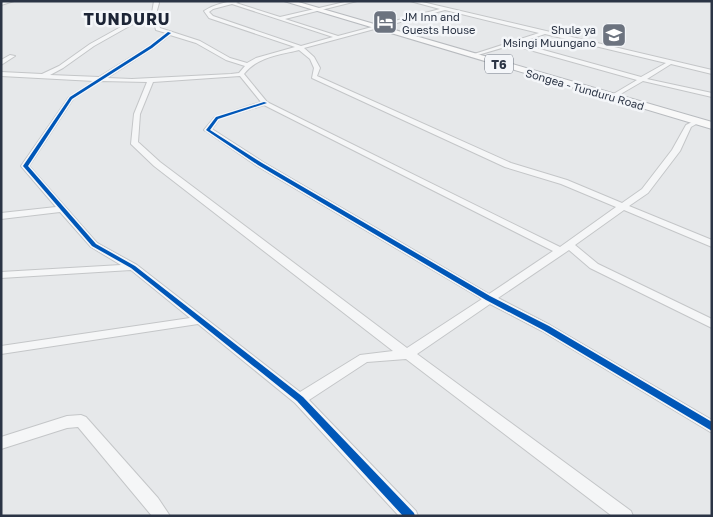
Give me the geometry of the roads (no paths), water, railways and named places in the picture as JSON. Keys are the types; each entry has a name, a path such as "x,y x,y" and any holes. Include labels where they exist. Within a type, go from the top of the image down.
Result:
{"highway":[{"name":"Songea - Tunduru Road","path":"287,1 712,126"}],"street":[{"path":"1,4 12,1"},
{"path":"156,1 154,14 158,29 198,42 228,60 248,65"},
{"path":"281,18 355,1"},
{"path":"412,1 712,72"},
{"path":"338,37 233,2 212,8 206,12 211,18 299,47 312,58 317,68 314,77 508,165 564,182 712,244"},
{"path":"1,74 150,81 241,74 248,65 258,59 444,9"},
{"path":"44,76 61,67 92,45 148,14 154,14"},
{"path":"169,33 71,98 25,166 94,245 133,267 300,399 410,516"},
{"path":"473,56 544,33"},
{"path":"512,43 712,95"},
{"path":"1,63 12,56"},
{"path":"612,96 671,62"},
{"path":"241,74 264,103 564,248 594,266 712,324"},
{"path":"150,81 137,114 134,142 157,164 407,354 625,516"},
{"path":"264,103 217,118 208,130 260,164 488,298 546,328 712,427"},
{"path":"300,399 364,358 407,354 564,248 645,191 676,151 688,126 696,122"},
{"path":"1,216 63,209"},
{"path":"1,275 133,267"},
{"path":"1,350 200,320"},
{"path":"1,443 67,422 81,421 109,457 147,496 162,516"}],"place":[{"name":"JM Inn and Guests House","path":"385,22"},
{"name":"Shule ya Msingi Muungano","path":"614,35"}],"district":[{"name":"TUNDURU","path":"127,19"}]}
